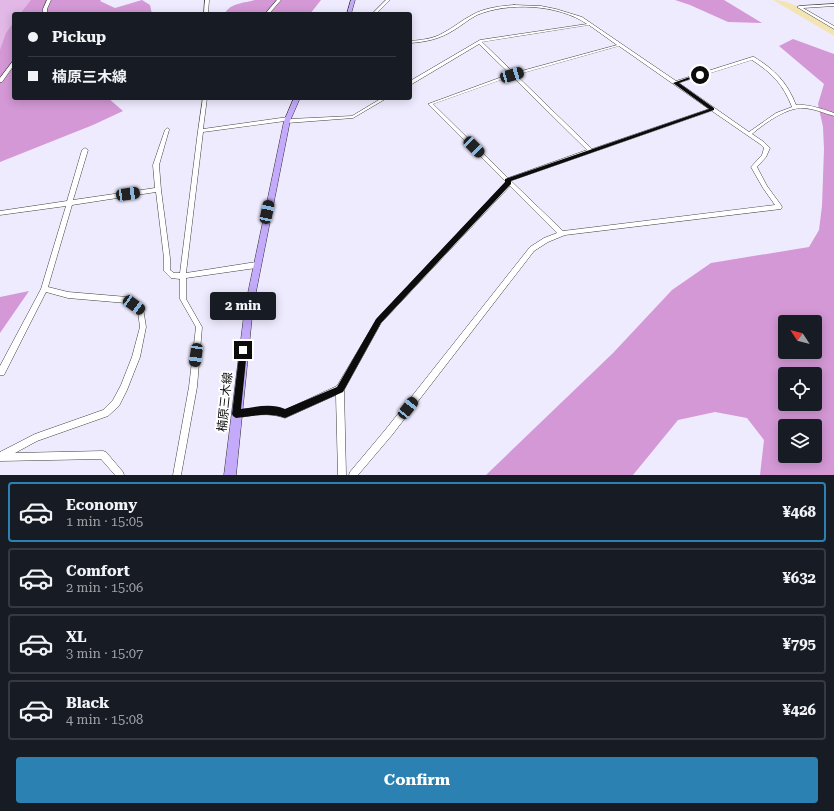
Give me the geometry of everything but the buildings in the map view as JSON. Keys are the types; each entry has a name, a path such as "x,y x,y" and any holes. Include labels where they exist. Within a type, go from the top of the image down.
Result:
{"main road":[{"path":"350,12 353,0"},
{"name":"楠原三木線","path":"230,475 244,338 256,265 287,120 296,100"}],"street":[{"path":"45,12 44,9 49,0"},
{"path":"206,12 207,0"},
{"path":"269,12 279,0"},
{"path":"376,12 388,0"},
{"path":"353,475 389,432 532,249 546,240 562,234 779,207 765,187 754,167 764,156 767,148 581,18 548,6 529,2 507,3 484,10 437,38 412,43"},
{"path":"834,4 799,7 834,28"},
{"path":"412,82 479,42 591,24"},
{"path":"479,42 591,151"},
{"path":"562,234 430,104 512,75 620,45"},
{"path":"675,83 753,58 769,68 779,77 787,89 794,107"},
{"path":"0,81 12,65"},
{"path":"177,475 194,387 194,370 199,328 183,299 183,276 205,100"},
{"path":"200,131 287,120 353,117 382,100"},
{"path":"749,134 794,107 811,108 834,115"},
{"path":"342,475 340,389 379,321 508,181 713,109"},
{"path":"167,130 156,165 167,258 167,271 173,276 183,276 256,265"},
{"path":"1,372 44,289 85,150"},
{"path":"0,213 158,190"},
{"path":"0,456 35,438 105,413 116,403 136,357 143,327 141,310 127,300 68,295 44,289"},
{"path":"236,414 279,411 285,414 340,389"},
{"path":"0,456 103,455 120,475"}],"shaded area":[{"path":"0,0 55,0 44,12 12,12 12,48 0,62"},
{"path":"31,0 101,0 100,1 115,8 142,0 150,5 152,12 22,12"},
{"path":"255,0 321,0 312,12 226,12 230,8"},
{"path":"675,0 724,0 762,23 728,22"},
{"path":"12,25 12,100 110,100 123,111 93,125 0,162 0,50 6,33"},
{"path":"793,39 834,54 834,475 760,475 764,440 747,418 715,412 678,420 633,475 486,475 613,353 672,290 711,263 809,247 819,230 822,206 824,149 823,127 818,104 824,84 779,46"},
{"path":"29,291 0,333 0,297"}],"waterway":[{"path":"777,0 792,7 834,33"}],"route":[{"path":"243,350 236,414 279,411 285,414 301,408 317,398 340,389 379,321 413,283 509,183 507,180 713,109 675,83 700,75"}]}
